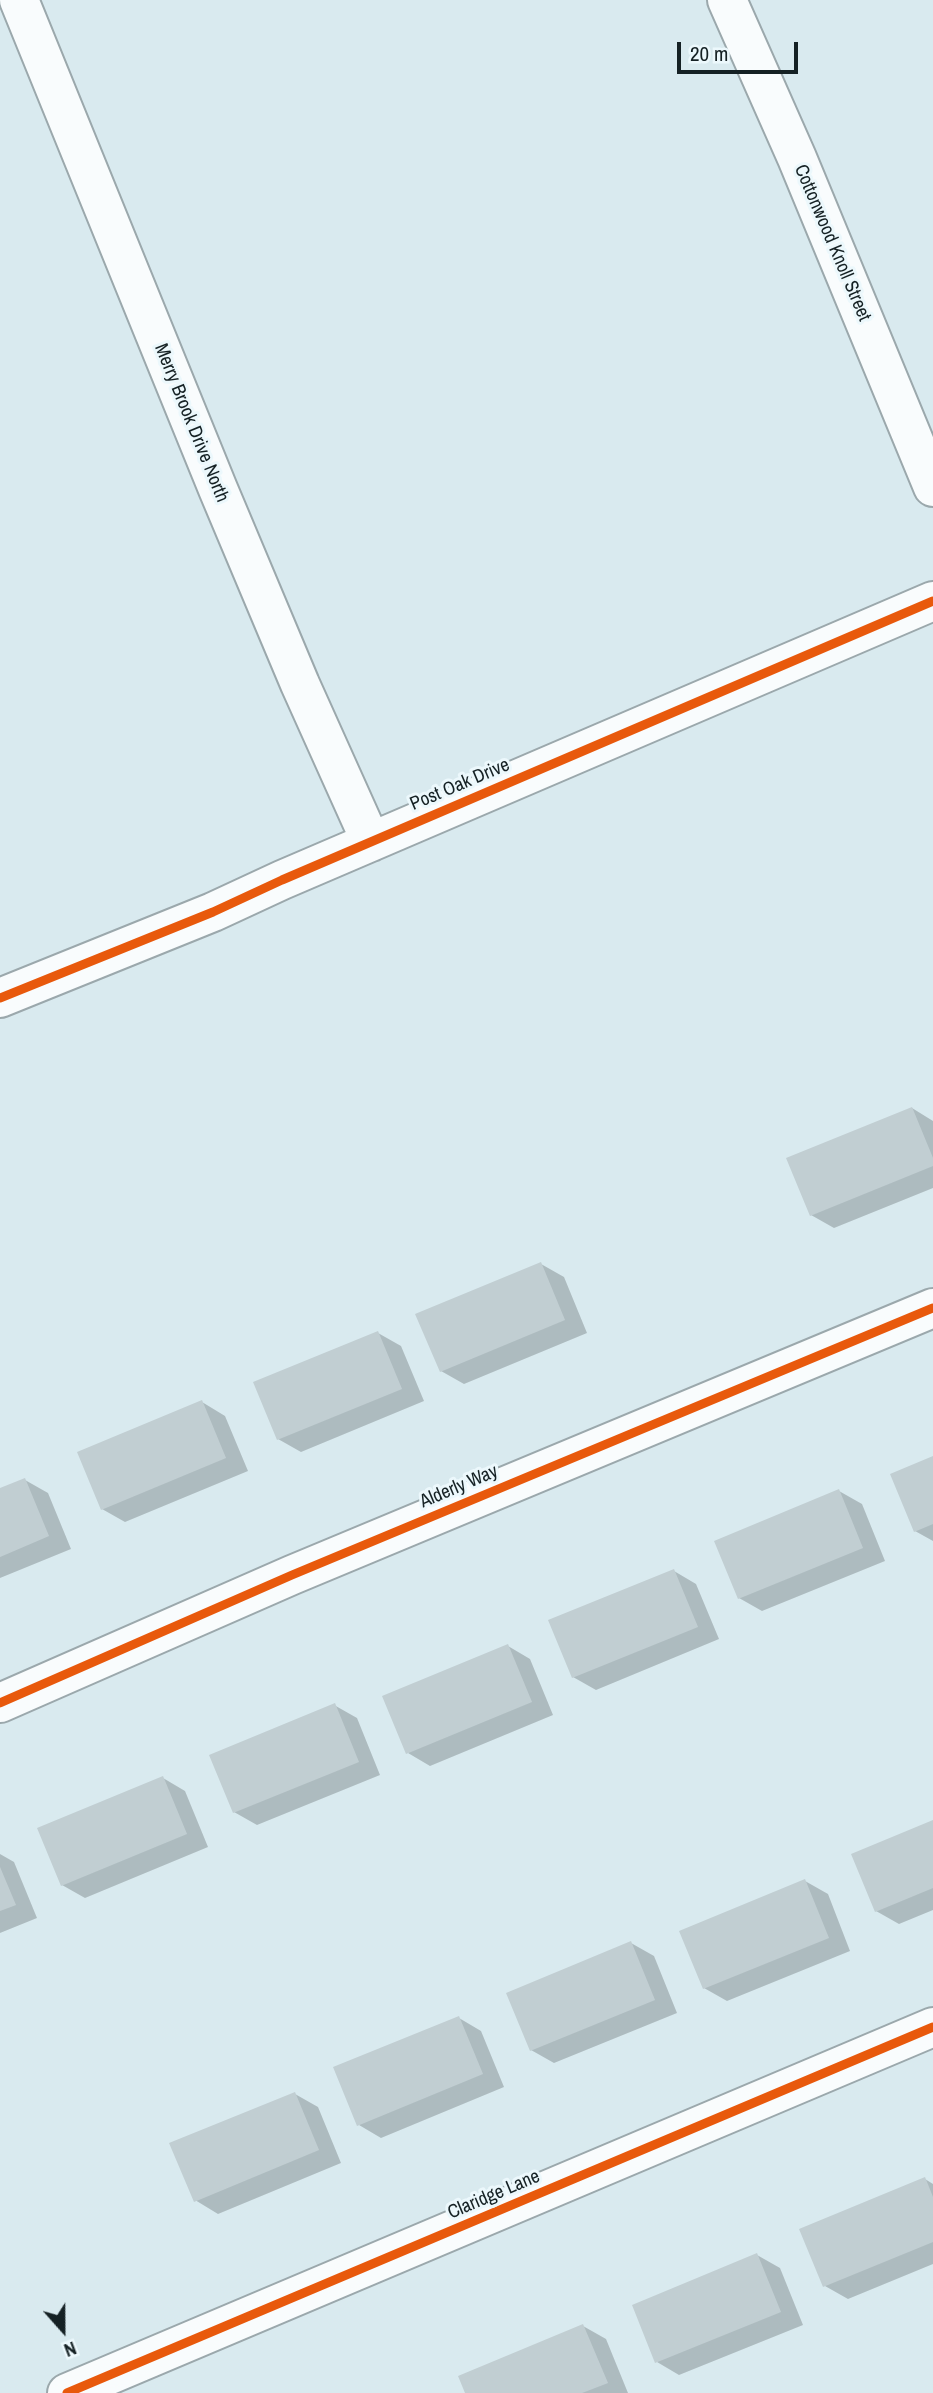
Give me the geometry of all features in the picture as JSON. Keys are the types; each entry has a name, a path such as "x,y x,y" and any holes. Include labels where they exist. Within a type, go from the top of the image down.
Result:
{"street":[{"name":"Merry Brook Drive North","path":"19,0 233,525 371,842"},
{"name":"Cottonwood Knoll Street","path":"727,0 797,158 933,487"},
{"name":"Post Oak Drive","path":"0,998 213,912 933,601"},
{"name":"Alderly Way","path":"0,1703 292,1575 933,1308"},
{"name":"Claridge Lane","path":"67,2393 933,2027"}],"building":[{"path":"912,1107 933,1158 933,1166 810,1216 786,1158"},
{"path":"541,1262 565,1320 440,1372 415,1314"},
{"path":"378,1331 402,1389 277,1440 253,1382"},
{"path":"202,1400 226,1458 101,1510 77,1452"},
{"path":"933,1456 933,1524 914,1532 890,1474"},
{"path":"25,1478 49,1536 0,1557 0,1488"},
{"path":"839,1489 863,1548 738,1599 714,1541"},
{"path":"674,1569 698,1627 572,1678 548,1620"},
{"path":"508,1644 532,1702 406,1754 382,1696"},
{"path":"335,1703 359,1762 233,1813 209,1755"},
{"path":"163,1776 187,1834 61,1886 37,1828"},
{"path":"933,1820 933,1888 875,1912 851,1854"},
{"path":"0,1867 16,1905 0,1911"},
{"path":"805,1879 829,1938 703,1989 679,1931"},
{"path":"631,1941 655,2000 530,2051 506,1993"},
{"path":"459,2016 483,2074 357,2126 333,2067"},
{"path":"295,2092 319,2150 194,2202 169,2143"},
{"path":"925,2177 933,2197 933,2242 823,2287 799,2229"},
{"path":"757,2253 781,2312 655,2363 632,2305"},
{"path":"583,2324 608,2383 582,2393 465,2393 458,2376"}],"cycle path":[{"path":"0,998 213,912 933,601"},
{"path":"0,1703 292,1575 933,1308"},
{"path":"67,2393 933,2027"}]}
